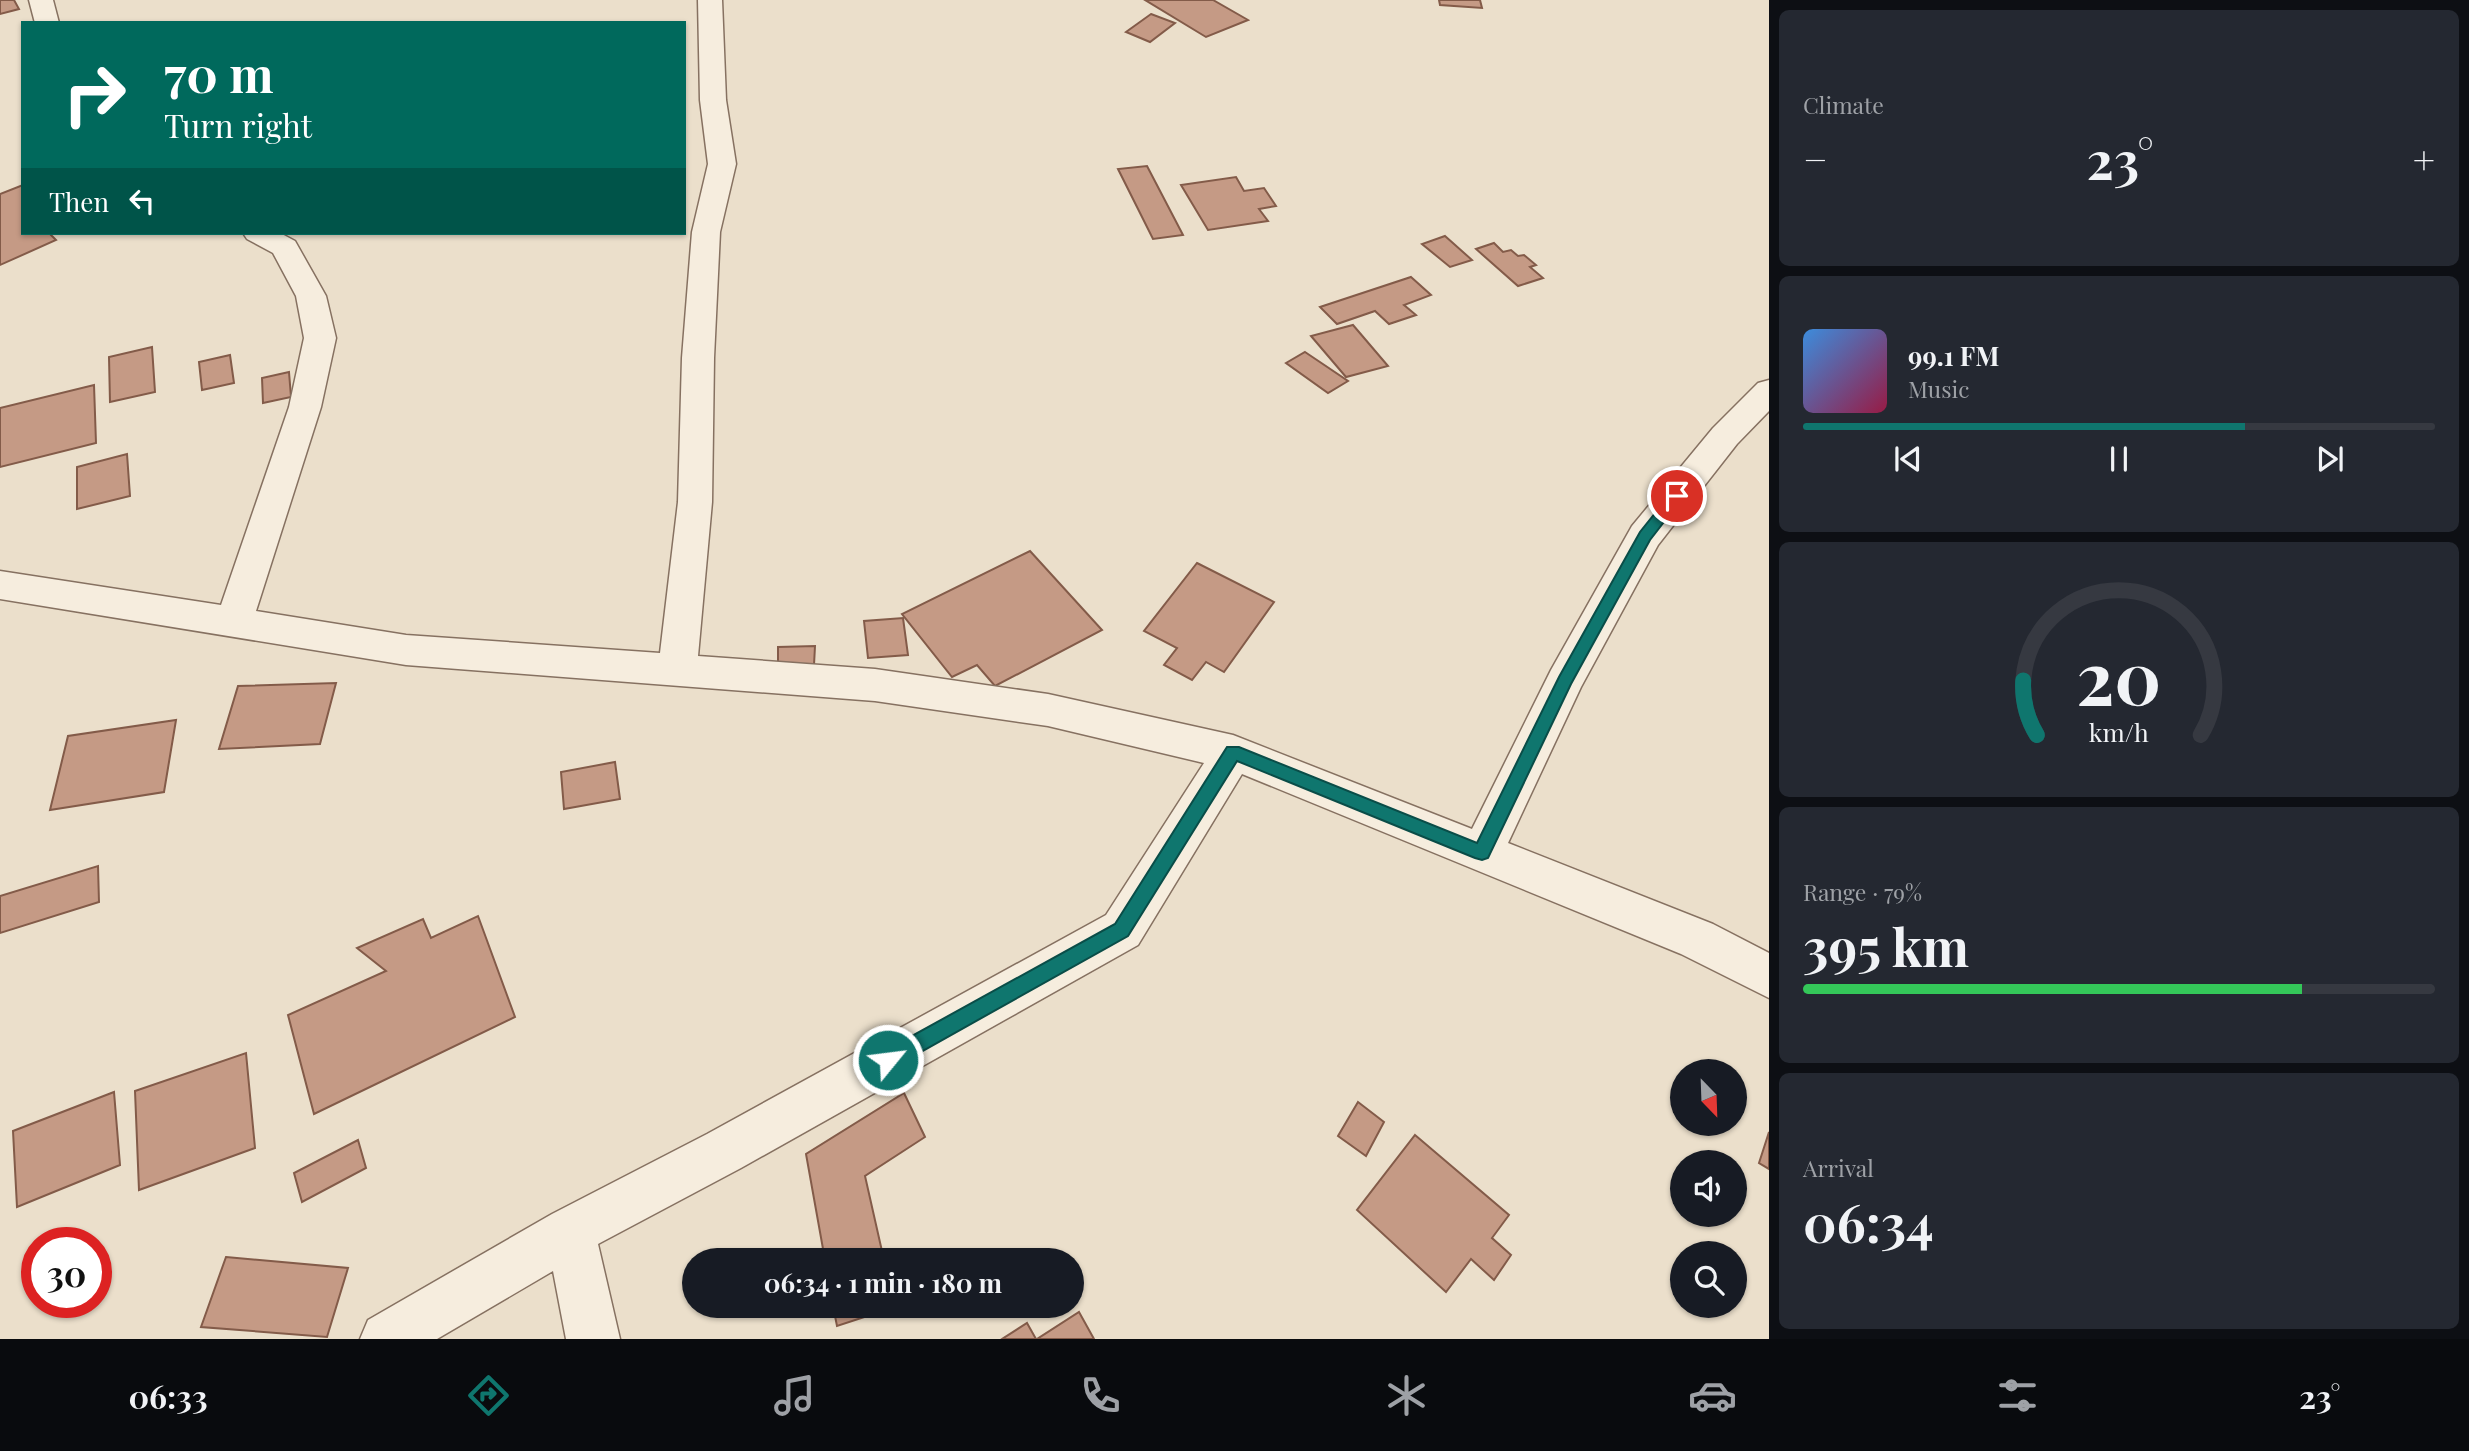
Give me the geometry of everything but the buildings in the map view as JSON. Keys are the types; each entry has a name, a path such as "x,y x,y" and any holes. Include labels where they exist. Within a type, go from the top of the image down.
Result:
{"street":[{"path":"41,0 46,21"},
{"path":"677,671 695,502 698,358 706,232 722,164 713,100 710,0"},
{"path":"234,621 304,407 320,338 311,296 285,247 261,235"},
{"path":"1482,852 1565,681 1645,536 1725,436 1769,391"},
{"path":"0,585 406,650 875,685 1048,710 1233,752 1697,939 1769,976"},
{"path":"387,1339 570,1232 724,1151 1122,930 1233,752"},
{"path":"570,1232 593,1339"}],"route":[{"path":"888,1060 1122,930 1233,752 1482,852 1565,681 1645,536 1677,496"}]}
